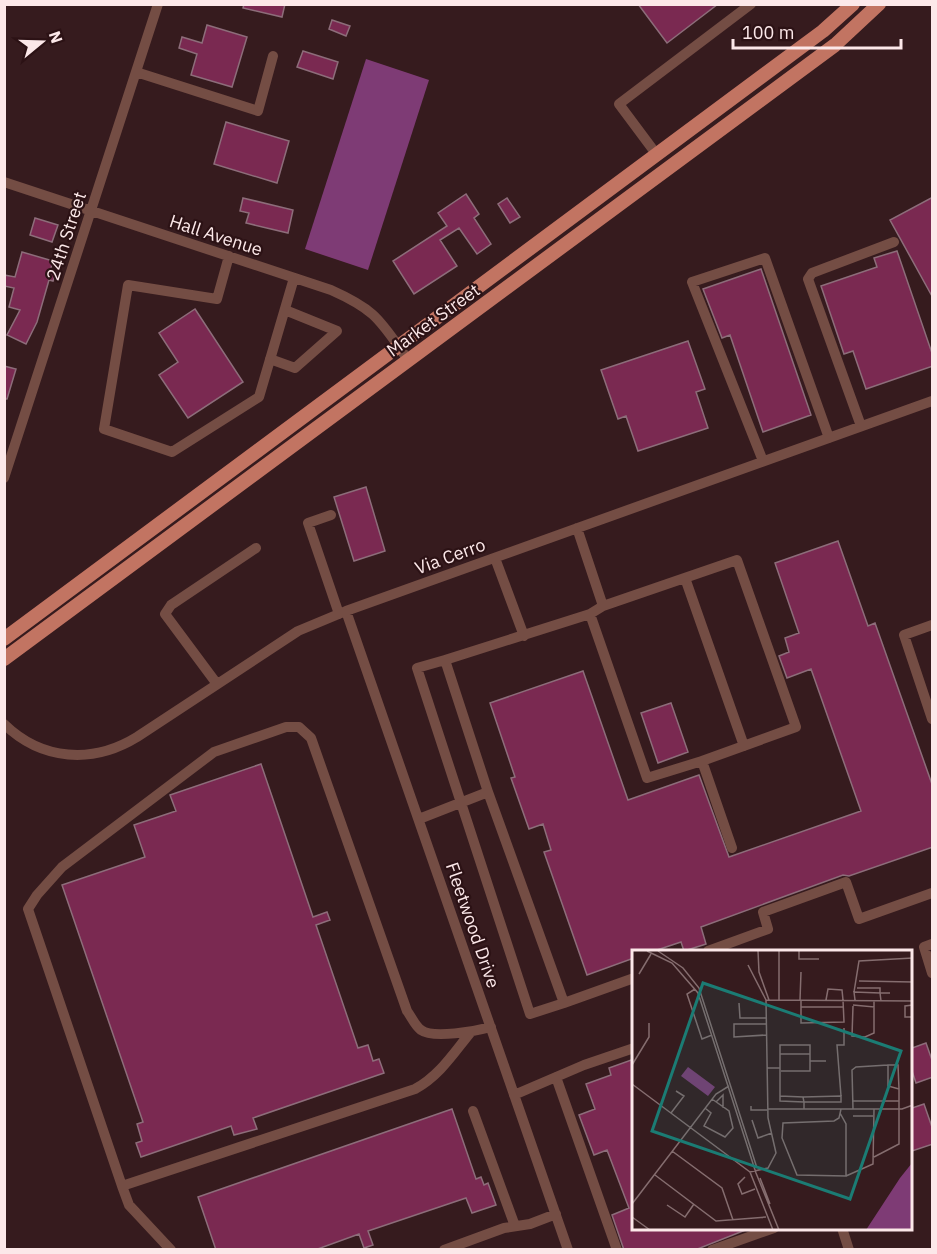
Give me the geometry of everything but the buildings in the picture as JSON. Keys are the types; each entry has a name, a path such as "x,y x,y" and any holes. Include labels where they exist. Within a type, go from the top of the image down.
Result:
{"main road":[{"name":"Market Street","path":"4,639 823,32 853,4"},
{"name":"Market Street","path":"4,659 825,52 879,4"}],"street":[{"name":"24th Street","path":"4,478 158,4"},
{"path":"657,155 620,104 751,4"},
{"path":"136,72 258,111 273,56"},
{"name":"Hall Avenue","path":"4,182 230,256 361,303 382,321 409,361"},
{"path":"861,426 808,279 812,273 894,242"},
{"path":"230,256 217,299 128,285 104,429 172,452 259,397 294,278"},
{"path":"763,461 692,282 765,258 829,438"},
{"path":"270,359 295,368 337,331 285,310"},
{"name":"Via Cerro","path":"4,724 25,741 58,754 75,756 102,752 128,743 298,631 343,612 933,401"},
{"name":"Fleetwood Drive","path":"331,515 308,523 419,819 568,1250"},
{"path":"577,528 603,606"},
{"path":"217,684 165,614 171,605 256,548"},
{"path":"495,558 524,636"},
{"path":"590,614 647,778 796,727 737,560 603,606 590,614 417,668 530,1014 632,979"},
{"path":"685,578 744,746"},
{"path":"933,626 904,635 933,719"},
{"path":"445,660 488,792 564,1003"},
{"path":"171,1250 129,1205 28,909 36,895 62,867 214,752 286,727 299,727 306,732 407,1011 421,1031 434,1035 460,1031 470,1033 490,1027"},
{"path":"702,761 732,848"},
{"path":"419,819 488,792"},
{"path":"711,950 768,929 763,912 846,882 858,919 933,893"},
{"path":"933,944 924,947 933,973"},
{"path":"122,1186 415,1089 435,1075 470,1033"},
{"path":"514,1095 632,1049"},
{"path":"555,1077 617,1250"},
{"path":"473,1111 515,1226"},
{"path":"444,1250 555,1214"},
{"path":"712,1250 768,1230"},
{"path":"843,1230 849,1250"}],"shaded area":[{"path":"366,59 429,80 368,270 305,249"}]}
